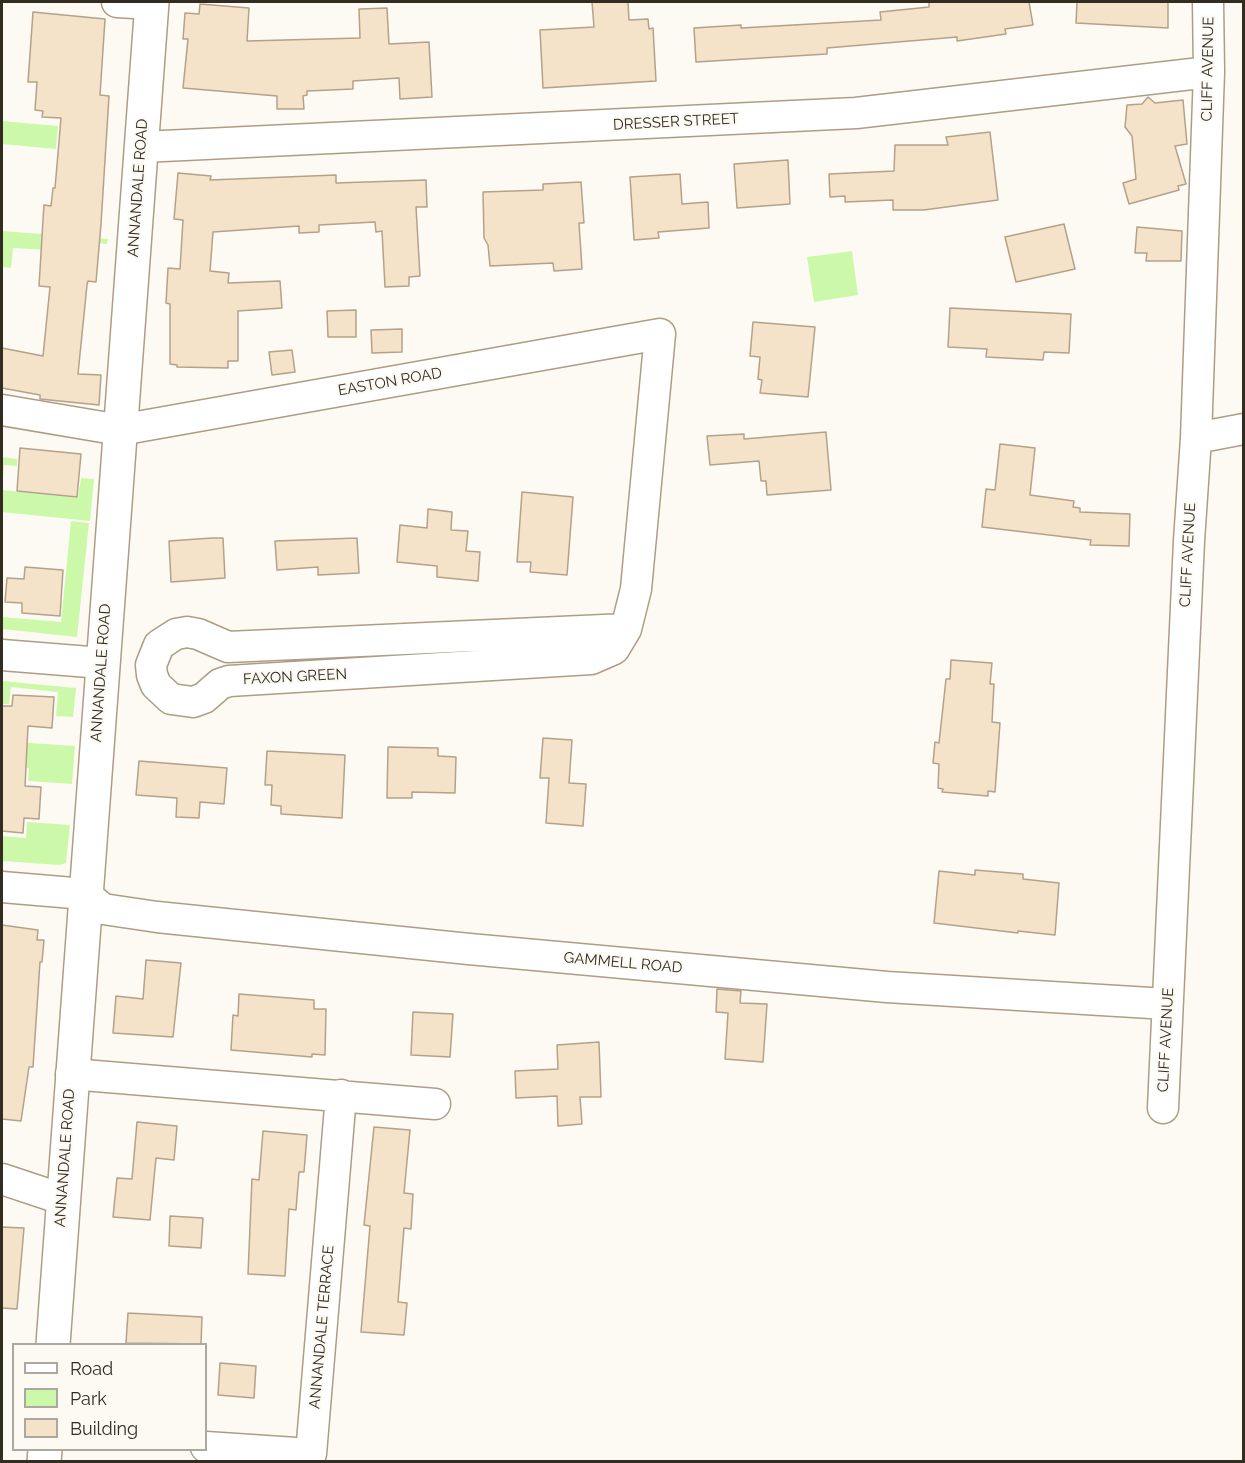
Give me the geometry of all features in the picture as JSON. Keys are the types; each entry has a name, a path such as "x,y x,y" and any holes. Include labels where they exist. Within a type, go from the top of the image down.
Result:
{"street":[{"path":"117,2 152,3"},
{"name":"CLIFF AVENUE","path":"1163,1108 1188,541 1196,438 1209,72 1208,2"},
{"name":"ANNANDALE ROAD","path":"53,1343 71,1074 152,3"},
{"name":"DRESSER STREET","path":"142,147 856,113 1209,72"},
{"name":"EASTON ROAD","path":"2,410 120,430 660,334"},
{"name":"FAXON GREEN","path":"626,629 228,647 187,632 166,638 159,645 151,665 156,685 171,699 193,702 229,681 591,659 614,650 626,629 636,588 660,334"},
{"path":"1196,438 1244,429"},
{"path":"2,655 102,663"},
{"path":"2,887 85,894"},
{"name":"GAMMELL ROAD","path":"85,894 103,909 214,923 887,987 1167,1004"},
{"path":"71,1074 435,1104"},
{"name":"ANNANDALE TERRACE","path":"207,1447 311,1454 341,1095"},
{"path":"2,1179 62,1199"}],"green space":[{"path":"2,121 58,126 56,149 2,144"},
{"path":"2,231 108,239 107,244 50,240 49,250 13,248 11,268 2,267"},
{"path":"852,251 858,295 814,302 807,257"},
{"path":"2,457 17,459 17,466 4,465 2,490"},
{"path":"81,478 94,479 90,521 2,512 2,490 78,498"},
{"path":"71,521 89,523 77,637 2,629 2,617 61,622"},
{"path":"2,681 76,688 73,717 56,716 58,692 11,687 9,704 2,704"},
{"path":"2,741 75,746 72,784 28,781 29,768 2,766"},
{"path":"27,822 70,825 66,863 59,865 2,861 2,836 26,838"}],"building":[{"path":"592,2 628,2 629,20 648,19 649,29 653,28 656,81 543,88 540,30 594,27"},
{"path":"929,2 1029,2 1033,25 1005,29 1006,34 957,41 957,37 827,48 827,54 696,62 694,28 741,25 741,28 881,20 880,12 929,7"},
{"path":"1077,2 1168,2 1168,28 1076,23"},
{"path":"200,4 249,8 247,41 360,38 359,9 387,8 389,44 429,42 432,97 400,99 399,78 353,81 353,89 307,91 307,95 303,96 304,109 277,109 277,96 183,88 188,39 183,39 185,13 199,14"},
{"path":"33,12 105,19 100,95 109,96 101,224 96,282 88,281 87,285 78,374 101,375 99,405 40,399 40,395 2,388 2,348 43,356 50,287 39,286 43,220 44,205 51,206 53,188 55,188 61,118 42,117 43,111 35,110 37,82 28,82"},
{"path":"1148,97 1155,103 1183,100 1187,144 1175,146 1186,184 1178,186 1179,190 1129,204 1123,183 1136,179 1132,136 1125,127 1127,105 1142,104"},
{"path":"990,132 998,200 924,210 893,210 893,200 845,202 845,196 830,197 829,174 894,171 895,145 948,145 946,137"},
{"path":"788,160 790,204 737,208 734,164"},
{"path":"178,173 211,176 210,180 336,175 336,183 426,180 427,207 416,207 420,276 409,277 409,286 385,287 382,231 376,232 375,222 319,225 319,232 299,233 299,226 213,232 210,271 229,273 228,283 280,281 282,308 238,311 238,361 228,361 228,368 177,367 177,365 170,364 170,304 166,303 168,268 180,269 183,220 174,219"},
{"path":"680,174 682,204 708,202 709,228 658,232 659,238 634,240 630,177"},
{"path":"581,182 584,223 579,223 582,269 554,271 553,263 490,266 488,245 484,238 483,192 543,190 543,184"},
{"path":"1064,224 1075,269 1016,282 1005,237"},
{"path":"1137,227 1182,231 1181,261 1146,261 1147,253 1135,253"},
{"path":"950,308 1071,314 1069,353 1044,352 1043,360 986,357 987,349 948,347"},
{"path":"356,310 356,337 328,337 327,311"},
{"path":"753,322 815,327 808,397 760,393 762,380 758,379 760,357 750,356"},
{"path":"402,329 402,352 372,353 371,330"},
{"path":"292,350 295,372 272,375 269,352"},
{"path":"826,432 831,490 767,495 766,481 761,481 759,461 710,465 707,436 744,434 744,439"},
{"path":"1000,444 1035,448 1030,495 1074,501 1073,507 1080,508 1080,512 1130,514 1129,546 1090,545 1091,540 982,527 986,489 995,490"},
{"path":"20,448 81,454 77,497 17,491"},
{"path":"522,492 573,497 567,575 530,572 531,562 517,562"},
{"path":"428,509 452,512 451,530 468,531 466,551 480,552 478,581 437,577 437,566 397,562 400,525 427,528"},
{"path":"223,538 225,578 171,582 169,541"},
{"path":"357,538 359,573 318,575 318,567 277,570 275,541"},
{"path":"25,567 63,570 60,616 22,613 22,603 5,602 7,578 24,579"},
{"path":"951,660 992,663 990,684 994,684 992,722 1000,723 995,792 988,791 988,796 942,792 943,789 938,788 939,764 933,763 935,742 939,743 946,679 950,679"},
{"path":"13,695 54,697 52,728 28,726 25,786 41,787 39,819 24,818 23,833 2,831 2,706 12,706"},
{"path":"543,738 572,740 569,783 586,784 583,826 546,823 549,778 540,778"},
{"path":"388,747 438,748 438,756 456,757 455,793 412,792 412,798 387,798"},
{"path":"267,751 345,755 342,818 281,814 281,806 271,805 272,785 265,785"},
{"path":"139,761 227,768 224,804 200,802 199,818 176,817 177,798 136,795"},
{"path":"975,870 1023,874 1023,879 1059,883 1055,935 934,923 939,871 975,875"},
{"path":"2,925 38,930 37,940 44,940 42,962 40,962 33,1067 29,1067 21,1121 2,1119"},
{"path":"146,960 181,963 173,1037 113,1033 116,996 143,999"},
{"path":"717,989 741,991 740,1003 767,1004 763,1062 725,1059 728,1013 716,1012"},
{"path":"239,994 314,1000 314,1009 326,1009 325,1055 312,1054 312,1057 231,1050 233,1015 238,1016"},
{"path":"413,1012 453,1014 450,1057 411,1055"},
{"path":"599,1042 601,1097 580,1097 582,1124 558,1126 557,1096 516,1098 515,1071 558,1069 557,1045"},
{"path":"137,1122 177,1126 174,1160 156,1158 150,1220 113,1217 117,1178 132,1179"},
{"path":"374,1127 410,1130 404,1193 413,1194 411,1229 404,1228 398,1302 407,1303 404,1335 361,1332 370,1226 364,1225"},
{"path":"263,1131 307,1135 304,1172 299,1172 296,1210 289,1209 285,1276 248,1274 252,1179 259,1180"},
{"path":"170,1216 203,1218 201,1248 169,1246"},
{"path":"2,1227 24,1228 17,1309 2,1308"},
{"path":"128,1313 202,1317 201,1343 126,1343"},
{"path":"220,1363 256,1366 254,1398 218,1395"}]}
